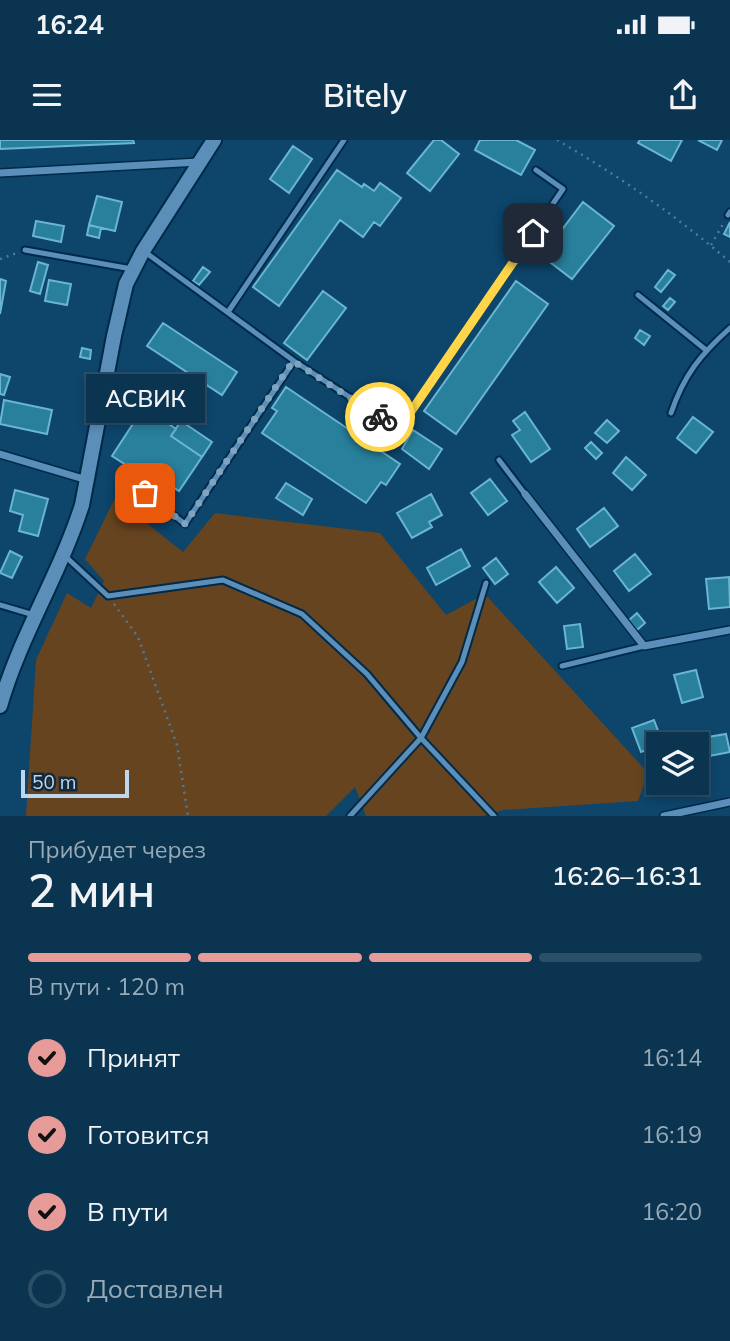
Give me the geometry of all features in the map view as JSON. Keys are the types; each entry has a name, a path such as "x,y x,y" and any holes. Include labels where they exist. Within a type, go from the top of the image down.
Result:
{"street":[{"path":"0,706 34,615 74,529 88,480 121,301 132,269 214,140"},
{"path":"0,173 200,162"},
{"path":"0,454 88,480"},
{"path":"525,494 644,646 730,630"},
{"path":"663,816 730,803"}],"lane":[{"path":"228,312 344,140"},
{"path":"143,251 293,361 399,429 563,190 536,170"},
{"path":"25,250 132,269"},
{"path":"638,295 706,350"},
{"path":"671,414 681,387 706,350 730,328"},
{"path":"145,493 185,524 293,361"},
{"path":"499,460 525,494"},
{"path":"63,554 108,596 223,580 302,614 367,674 421,738 494,816"},
{"path":"350,816 421,738 462,662 486,583"},
{"path":"0,605 34,615"},
{"path":"562,666 644,646"}],"path":[{"path":"557,140 592,160 730,262"},
{"path":"710,245 729,214"},
{"path":"0,259 25,250"},
{"path":"108,596 138,637 177,745 188,816"}],"shaded area":[{"path":"115,498 183,552 215,513 380,533 446,615 485,594 646,771 638,801 503,810 483,816 366,816 355,787 326,816 26,816 36,660 67,593 91,608 104,581 85,559"}],"building":[{"path":"0,140 133,140 134,143 0,149"},
{"path":"434,140 441,140 459,154 430,191 407,173"},
{"path":"480,140 516,140 535,150 521,175 475,150"},
{"path":"640,140 682,140 671,161 638,143"},
{"path":"698,140 722,140 717,150"},
{"path":"293,146 312,159 289,193 270,179"},
{"path":"337,170 362,187 364,184 374,191 380,183 401,198 380,226 374,222 363,237 340,220 279,306 253,287"},
{"path":"97,196 122,202 115,231 89,225"},
{"path":"583,202 614,226 572,279 542,256"},
{"path":"36,221 64,226 61,242 33,236"},
{"path":"730,222 730,237 724,234"},
{"path":"89,225 101,228 99,238 87,235"},
{"path":"38,262 48,265 40,294 30,291"},
{"path":"203,267 210,272 199,285 193,281"},
{"path":"668,270 675,275 661,292 655,287"},
{"path":"0,279 6,281 0,314"},
{"path":"49,280 71,284 67,305 45,301"},
{"path":"516,281 548,304 456,434 424,411"},
{"path":"323,291 346,308 307,360 284,343"},
{"path":"670,298 675,302 668,310 663,306"},
{"path":"163,323 237,372 222,395 147,346"},
{"path":"640,330 650,336 644,345 635,338"},
{"path":"82,348 91,350 90,359 80,357"},
{"path":"0,374 10,377 4,395 0,394"},
{"path":"286,387 400,464 386,485 381,482 366,503 262,433 277,411 272,408"},
{"path":"4,400 52,410 47,434 0,424"},
{"path":"144,407 176,429 171,436 202,457 179,491 147,470 143,476 112,456"},
{"path":"525,412 550,449 531,462 512,435 520,430 513,421"},
{"path":"693,417 713,432 696,453 677,438"},
{"path":"607,420 619,431 607,443 595,433"},
{"path":"181,421 212,442 202,457 171,436"},
{"path":"413,430 442,449 429,469 402,449"},
{"path":"591,442 602,453 596,459 585,448"},
{"path":"626,457 646,475 632,490 613,473"},
{"path":"490,479 507,501 488,515 471,493"},
{"path":"286,483 312,499 303,515 276,498"},
{"path":"15,490 48,499 38,536 19,531 23,515 10,511"},
{"path":"431,494 442,515 429,522 432,527 412,538 397,513"},
{"path":"604,508 618,526 590,547 577,529"},
{"path":"461,549 470,566 436,585 427,568"},
{"path":"10,551 22,557 12,578 0,573"},
{"path":"635,554 651,574 629,591 614,571"},
{"path":"496,558 508,574 495,584 483,568"},
{"path":"556,567 574,588 557,603 539,582"},
{"path":"729,577 730,607 709,609 706,579"},
{"path":"637,613 645,623 637,630 629,620"},
{"path":"580,624 583,647 567,649 564,626"},
{"path":"696,670 703,697 682,703 674,675"},
{"path":"654,720 658,732 646,732 646,750 641,752 632,728"},
{"path":"726,734 730,752 709,756 709,737"}],"way so far":[{"path":"145,493 185,524 293,361 380,417"}],"place":[{"name":"АСВИК","path":"145,493"}],"route":[{"path":"380,417 399,429 533,233"}]}
